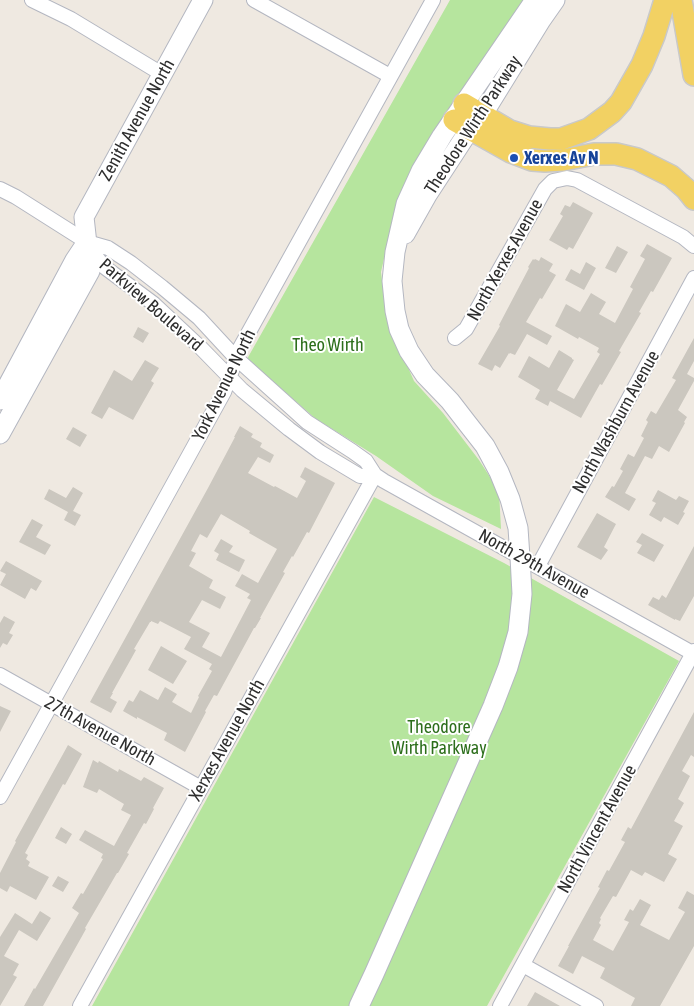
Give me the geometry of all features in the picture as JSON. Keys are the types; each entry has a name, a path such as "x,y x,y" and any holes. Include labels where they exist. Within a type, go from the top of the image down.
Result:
{"main road":[{"path":"468,117 530,137 550,140 561,139 589,129 612,112 621,102 642,65 654,36 665,0"},
{"path":"681,0 694,76"},
{"path":"468,117 511,152 532,160 563,160 594,154 616,154 637,159 671,176 694,198"}],"street":[{"path":"32,0 71,19 162,74"},
{"name":"Zenith Avenue North","path":"87,242 84,218 203,0"},
{"path":"254,0 390,76"},
{"name":"York Avenue North","path":"0,797 224,392 240,348 434,0"},
{"name":"Theodore Wirth Parkway","path":"468,117 535,0"},
{"name":"Theodore Wirth Parkway","path":"359,1006 493,706 508,667 518,632 522,594 518,528 510,499 499,472 485,446 450,402 425,375 409,351 399,329 392,281 395,252 406,204 413,186 442,136 468,117 555,0"},
{"name":"North Xerxes Avenue","path":"455,338 466,329 545,189 553,181 567,178 577,180 683,237 694,246"},
{"name":"Parkview Boulevard","path":"0,189 87,242 108,248 139,269 199,318 236,358 308,422 366,461 375,475 360,476 320,452 274,417 242,390 160,309 102,266 87,242"},
{"path":"0,434 4,407 75,260 87,242"},
{"name":"North Washburn Avenue","path":"538,566 694,278"},
{"name":"North 29th Avenue","path":"375,475 694,653"},
{"name":"Xerxes Avenue North","path":"80,1006 375,475"},
{"name":"North Vincent Avenue","path":"500,1006 694,653"},
{"name":"27th Avenue North","path":"0,675 201,788"},
{"path":"522,965 596,1006"}],"green space":[{"name":"Theo Wirth","path":"450,0 537,0 421,171 393,219 381,272 387,320 414,381 443,413 479,460 499,491 501,529 433,496 376,456 316,419 247,359"},
{"name":"Theodore Wirth Parkway","path":"374,497 504,563 679,661 487,1006 92,1006"}],"building":[{"path":"573,202 593,213 573,249 569,247 567,250 549,240 563,216 560,214 565,205 570,207"},
{"path":"647,244 672,258 653,292 651,291 639,312 641,313 619,351 621,352 581,418 550,401 548,406 535,399 540,390 518,377 529,356 549,368 559,350 574,360 557,390 574,399 600,354 597,352 599,348 555,326 566,304 580,312 591,293 606,302 599,314 615,323 633,289 630,287 645,259 640,256"},
{"path":"617,246 628,252 616,273 605,268"},
{"path":"541,257 553,264 549,271 556,275 526,322 552,336 547,345 527,334 515,355 509,353 500,368 495,365 492,371 478,364 500,326 528,267 533,259 539,261"},
{"path":"586,262 596,268 584,290 565,280 571,269 580,274"},
{"path":"138,327 149,333 143,343 133,337"},
{"path":"694,338 694,361 687,374 694,378 694,381 678,410 687,417 685,423 669,452 659,446 652,459 645,456 625,493 636,499 629,511 605,497 612,486 614,487 623,471 620,469 628,454 634,457 644,438 641,436 648,422 646,420 651,411 656,414 676,380 672,378"},
{"path":"145,360 159,368 151,381 154,383 133,420 109,407 102,419 91,413 114,370 132,381"},
{"path":"240,426 253,434 251,437 262,443 260,447 274,455 270,463 258,457 248,473 297,498 306,481 300,477 305,467 335,483 309,533 307,532 283,572 285,573 217,696 214,695 205,711 185,752 164,740 167,733 123,711 129,700 133,702 140,690 158,700 165,687 177,694 172,702 191,713 212,671 209,669 212,664 184,649 191,637 160,621 158,624 151,621 134,649 136,650 112,693 110,698 117,702 111,713 90,702 208,488","holes":["221,514 250,531 249,533 277,549 258,583 242,574 235,586 250,594 247,598 251,600 221,657 202,647 210,633 189,622 202,600 220,609 226,597 209,588 213,580 189,566 196,553 191,551 200,534 207,538"]},
{"path":"73,427 87,435 80,447 66,439"},
{"path":"73,487 83,493 73,511 81,515 75,526 64,520 68,512 44,499 49,489 66,498"},
{"path":"658,490 676,500 679,496 689,501 678,525 664,517 661,522 649,515 656,503 652,501"},
{"path":"597,513 616,524 604,547 608,550 601,560 577,547"},
{"path":"32,519 43,525 36,537 51,545 45,555 19,542"},
{"path":"642,533 664,545 654,562 637,553 642,545 636,542"},
{"path":"221,539 233,546 229,552 245,560 239,572 216,560 219,554 214,551"},
{"path":"694,546 694,596 680,621 675,620 648,605 653,597 659,600 662,595 666,598"},
{"path":"6,561 42,581 36,591 31,588 25,599 0,585 6,574 0,571"},
{"path":"4,616 15,622 9,633 13,635 7,645 3,643 0,648 0,623"},
{"path":"161,646 187,661 173,684 148,670"},
{"path":"0,706 11,711 0,732"},
{"path":"694,712 694,757 691,755 682,771 690,776 678,799 684,803 674,821 683,826 668,854 677,859 664,882 645,872 642,876 631,870 616,897 613,896 600,918 599,923 601,925 593,940 613,951 629,922 624,920 630,909 633,911 640,899 651,905 640,925 669,940 685,912 678,908 687,891 694,895 694,946 660,1006 631,1006 635,998 600,978 605,968 582,956 573,974 558,966 600,888 598,887 607,870 609,871 625,842 621,840 628,827 631,829"},
{"path":"68,745 82,754 25,853 28,855 26,859 30,862 28,866 49,877 36,900 10,886 7,892 0,888 0,873 15,841"},
{"path":"93,760 98,763 99,761 118,772 119,769 141,781 144,777 164,788 146,824 144,823 127,853 129,854 85,928 43,1006 24,1006 79,913 72,908 81,893 83,894 103,859 101,858 103,854 79,840 85,830 114,846 131,815 121,810 124,804 99,789 97,793 83,787"},
{"path":"61,827 72,834 66,844 55,838"},
{"path":"58,876 69,882 63,892 52,886"},
{"path":"40,911 51,918 37,941 19,930 4,956 19,964 13,975 17,977 0,1006 0,937 15,913 32,924"},
{"path":"535,992 560,1006 527,1006"}],"place":[{"name":"Xerxes Av N","path":"514,158"}]}
